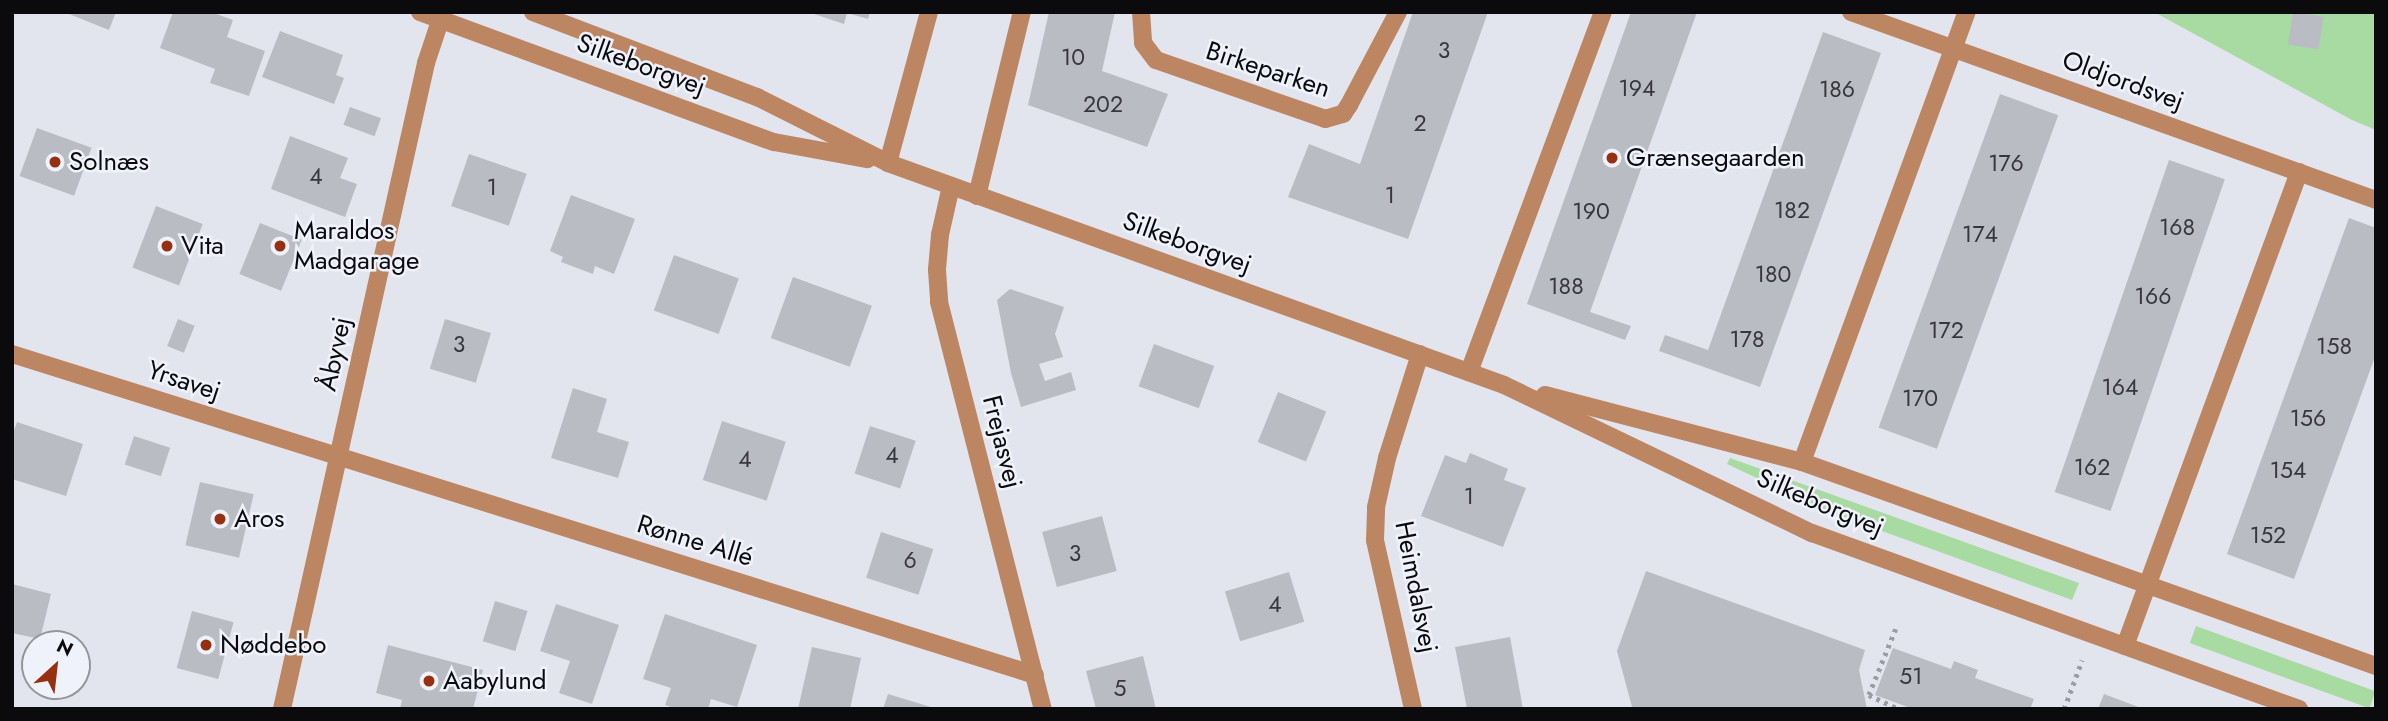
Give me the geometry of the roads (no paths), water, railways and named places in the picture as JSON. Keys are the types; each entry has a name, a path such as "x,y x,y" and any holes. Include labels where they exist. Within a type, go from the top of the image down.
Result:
{"street":[{"name":"Silkeborgvej","path":"420,12 442,16 774,142 888,163"},
{"name":"Silkeborgvej","path":"533,12 757,97 888,163 1504,385 1812,533 2299,709"},
{"path":"888,163 929,12"},
{"path":"977,195 1022,12"},
{"name":"Birkeparken","path":"1141,12 1140,33 1143,43 1156,60 1325,119 1343,114 1398,12"},
{"name":"Oldjordsvej","path":"1851,12 2376,200"},
{"name":"Silkeborgvej","path":"1802,462 1967,12"},
{"path":"1469,372 1602,13"},
{"name":"Åbyvej","path":"282,709 423,77 442,16"},
{"path":"2125,646 2299,172"},
{"name":"Frejasvej","path":"951,186 940,235 937,270 939,302 1043,709"},
{"name":"Yrsavej","path":"12,354 339,458"},
{"name":"Heimdalsvej","path":"1413,709 1375,540 1376,507 1387,458 1420,354"},
{"name":"Silkeborgvej","path":"1504,385 1802,462 2376,666"},
{"name":"Rønne Allé","path":"339,458 1035,675"}],"place":[{"name":"Grænsegaarden","path":"1612,158"},
{"name":"Solnæs","path":"55,162"},
{"name":"Vita","path":"167,246"},
{"name":"Maraldos Madgarage","path":"280,246"},
{"name":"Aros","path":"220,519"},
{"name":"Nøddebo","path":"206,645"},
{"name":"Aabylund","path":"429,681"}]}
